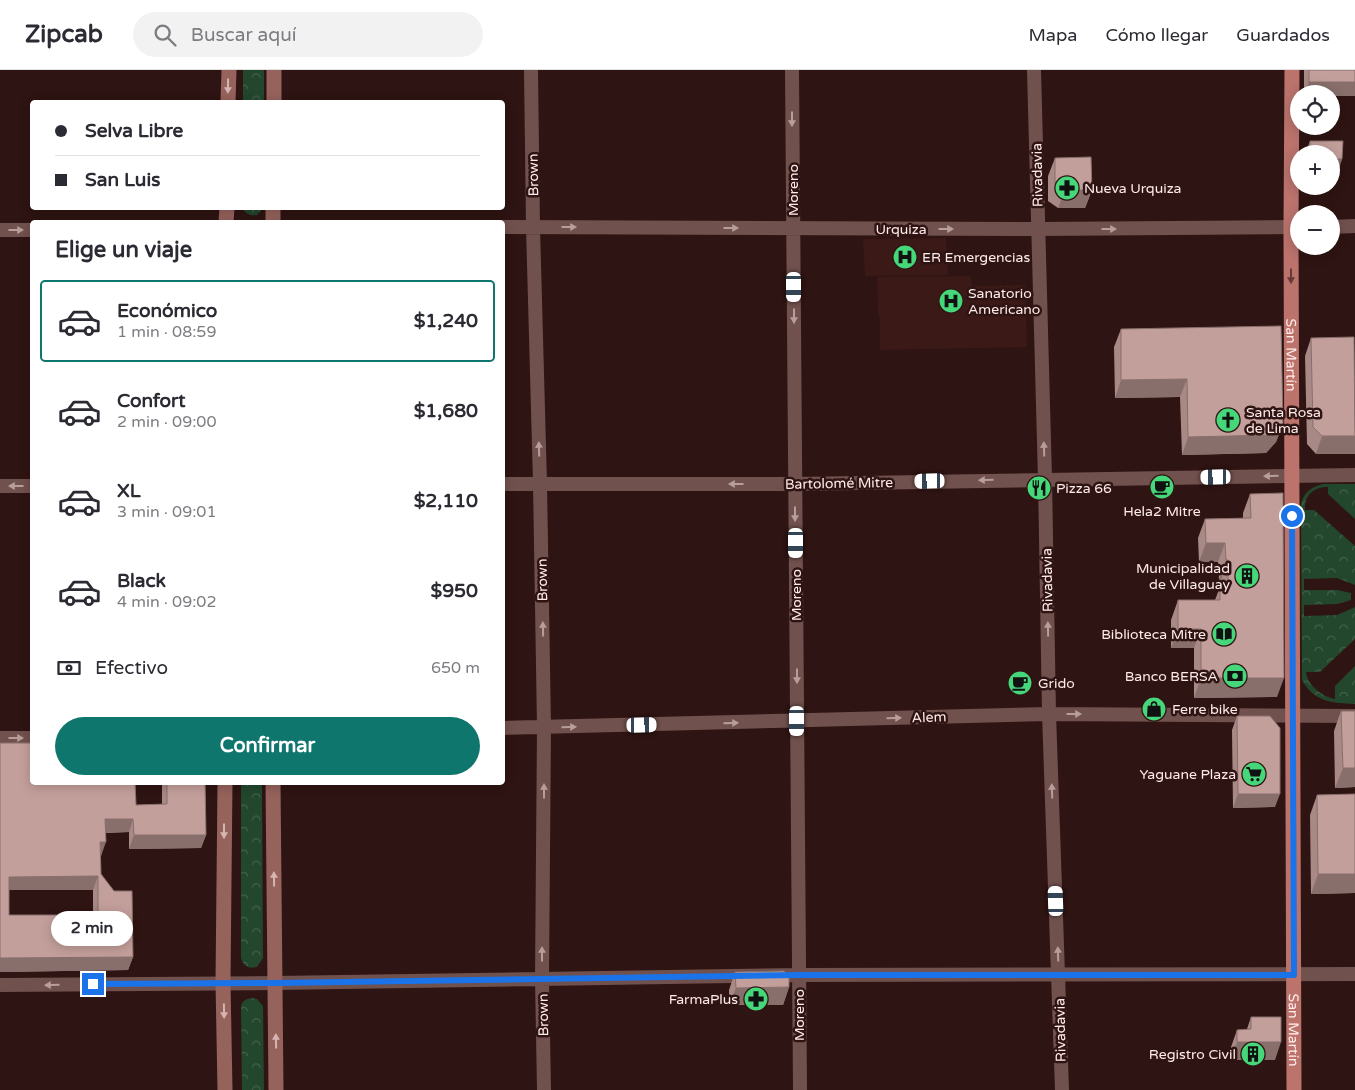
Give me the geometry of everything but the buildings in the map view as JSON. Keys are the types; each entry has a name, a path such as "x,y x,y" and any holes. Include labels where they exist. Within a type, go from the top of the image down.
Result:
{"main road":[{"name":"San Martín","path":"1292,70 1295,205"},
{"name":"San Martín","path":"1294,1090 1292,476 1295,255"}],"street":[{"path":"228,100 229,70"},
{"path":"274,70 274,100"},
{"name":"Brown","path":"532,70 533,227 544,727 542,979 544,1090"},
{"name":"Moreno","path":"792,70 800,1090"},
{"name":"Rivadavia","path":"1034,70 1050,714 1062,1090"},
{"path":"1340,227 1355,226"},
{"name":"Urquiza","path":"505,227 1038,229 1290,227"},
{"path":"0,230 30,230"},
{"name":"Bartolomé Mitre","path":"505,484 795,484 1355,475"},
{"path":"0,486 30,486"},
{"name":"Alem","path":"505,728 1050,714 1355,716"},
{"path":"0,738 30,738"},
{"path":"225,785 223,982 225,1090"},
{"path":"273,785 276,1090"},
{"path":"0,985 799,975 1355,974"}],"shaded area":[{"name":"ER Emergencias","path":"946,238 948,275 865,276 863,239"},
{"name":"Sanatorio Americano","path":"971,276 972,286 1025,285 1027,347 880,350 877,277"}],"green space":[{"path":"243,70 264,70 264,100 243,100"},
{"path":"244,210 261,210 257,215"},
{"path":"1323,484 1355,484 1355,519 1328,494 1328,487 1318,488 1308,496 1305,510 1314,510 1355,546 1355,585 1337,578 1304,579 1304,590 1337,590 1351,593 1351,600 1337,604 1304,605 1304,616 1337,615 1355,607 1355,639 1320,672 1306,672 1309,681 1316,690 1335,699 1335,686 1355,666 1355,704 1324,700 1312,693 1302,680 1301,504 1304,496 1309,491"},
{"path":"241,785 262,785 263,958 257,967 254,968 245,965 241,958"},
{"path":"257,999 263,1006 264,1090 242,1090 241,1006 245,1000"}],"place":[{"name":"Nueva Urquiza","path":"1067,188"},
{"name":"ER Emergencias","path":"905,257"},
{"name":"Sanatorio Americano","path":"951,301"},
{"name":"Santa Rosa de Lima","path":"1228,420"},
{"name":"Hela2 Mitre","path":"1162,487"},
{"name":"Pizza 66","path":"1039,488"},
{"name":"Municipalidad de Villaguay","path":"1247,576"},
{"name":"Biblioteca Mitre","path":"1224,634"},
{"name":"Banco BERSA","path":"1235,676"},
{"name":"Grido","path":"1020,683"},
{"name":"Ferre bike","path":"1154,709"},
{"name":"Yaguane Plaza","path":"1254,774"},
{"name":"FarmaPlus","path":"756,999"},
{"name":"Registro Civil","path":"1253,1054"}],"route":[{"path":"93,984 799,975 1294,975 1292,516"}]}
